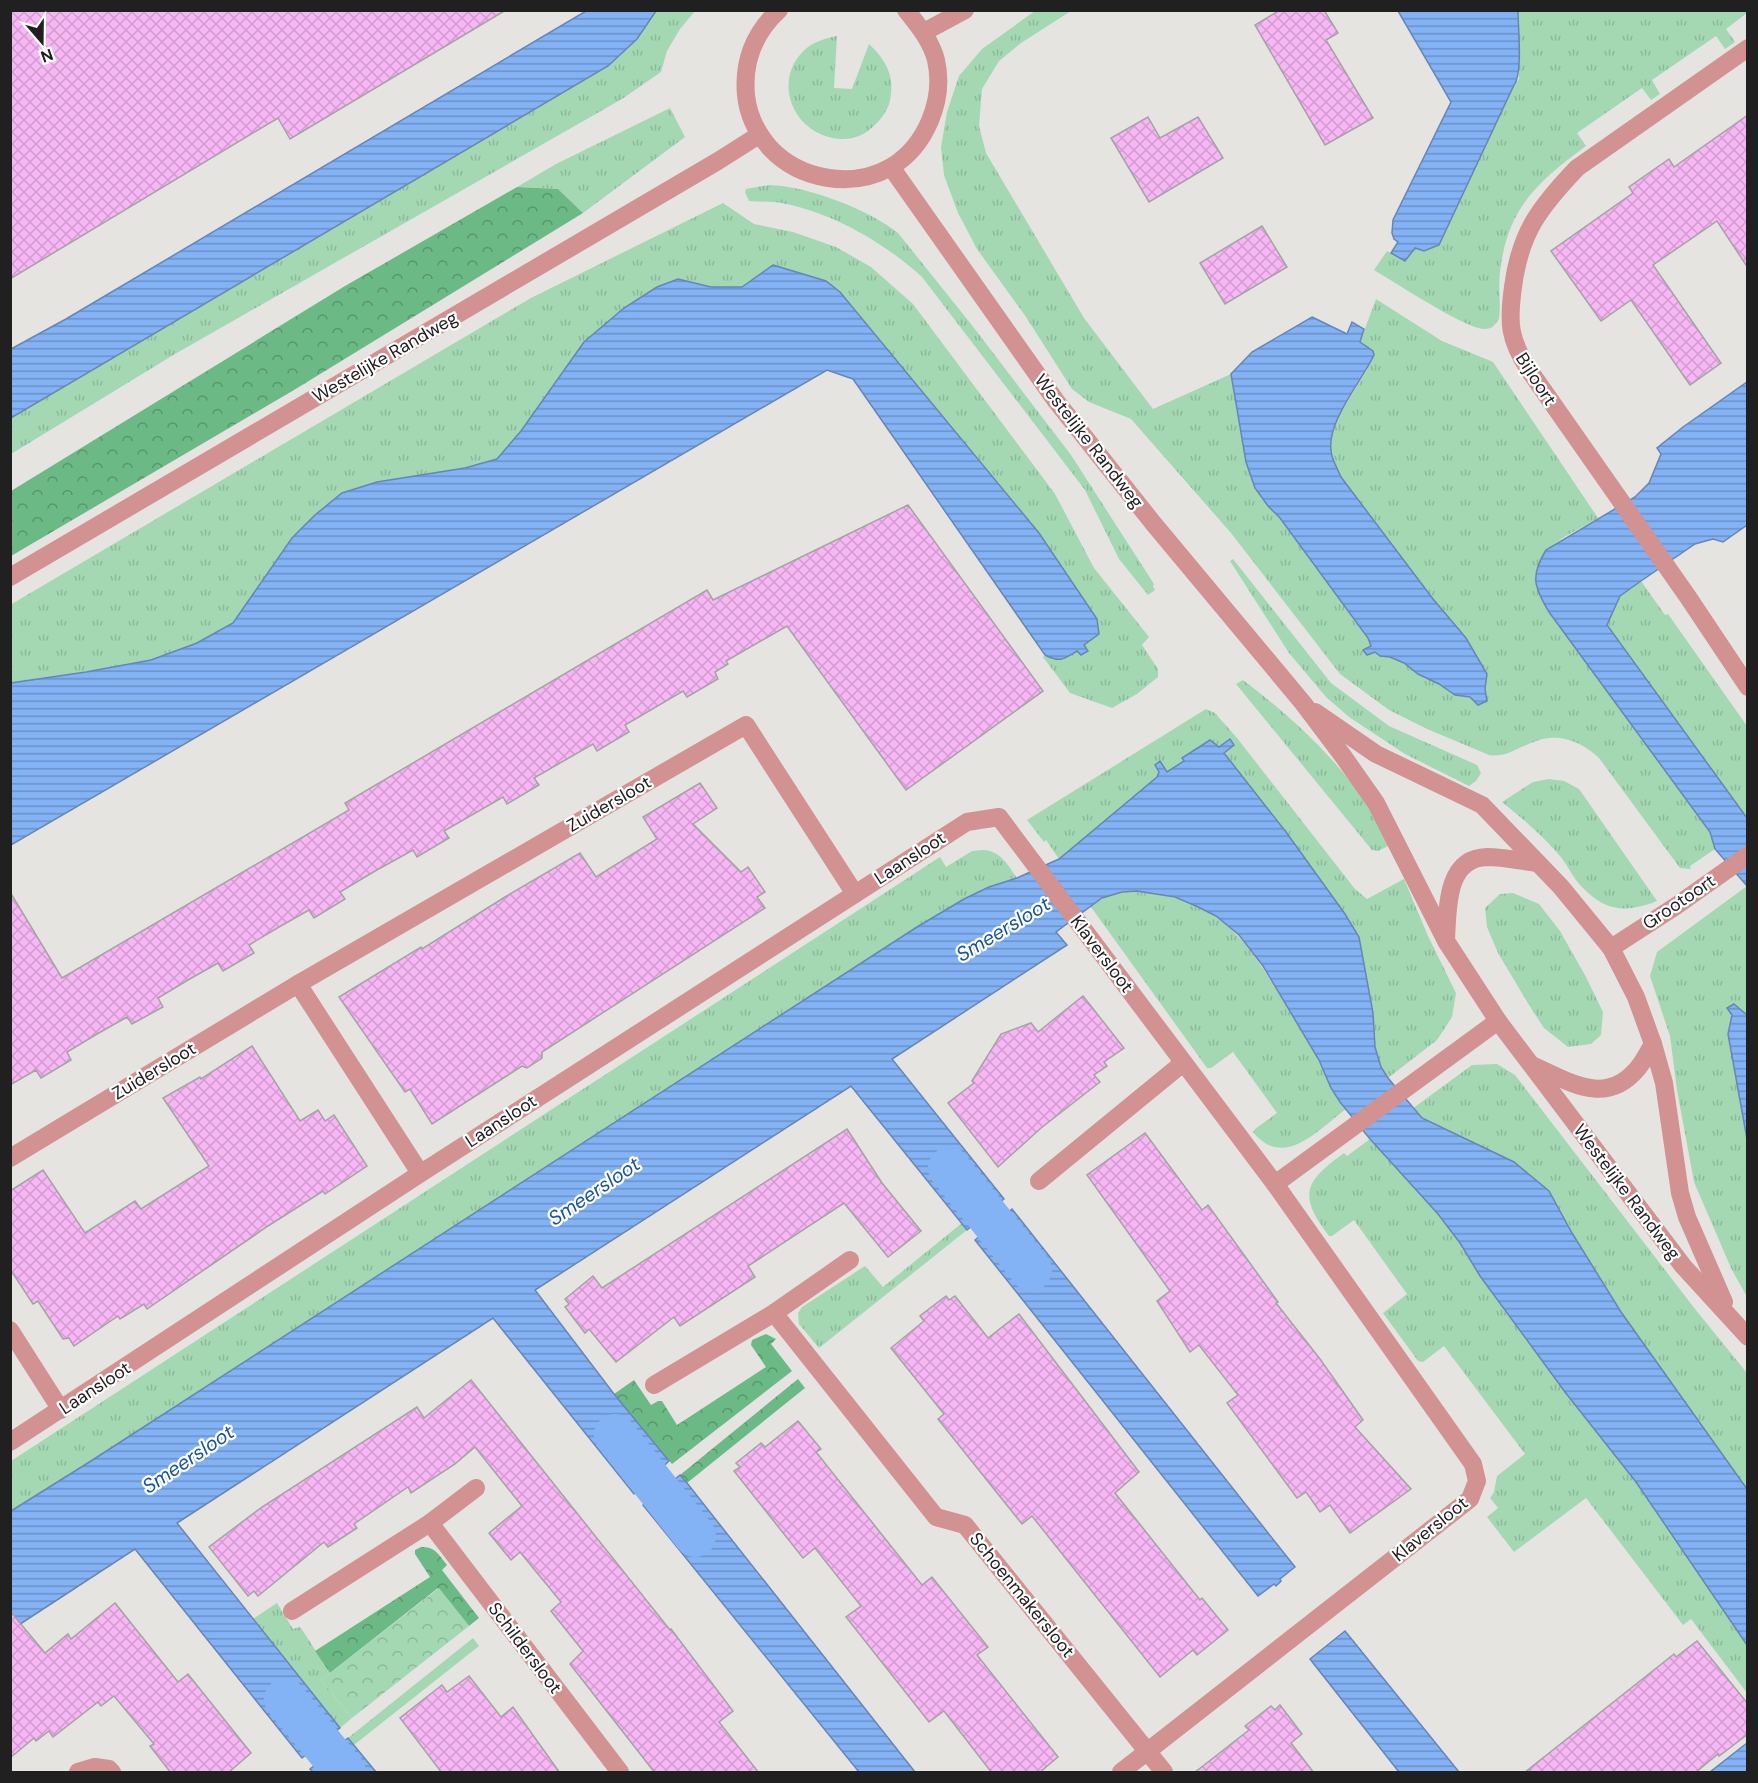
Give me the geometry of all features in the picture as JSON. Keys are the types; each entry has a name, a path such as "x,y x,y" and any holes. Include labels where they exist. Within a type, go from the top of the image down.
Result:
{"street":[{"path":"779,10 766,22 750,48 744,78 747,108 759,135 779,157 804,172 833,180 863,177 891,167 914,147 931,121 938,91 936,60 924,32 906,10"},
{"path":"924,32 964,10"},
{"name":"Bijloort","path":"1748,48 1577,168 1542,208 1520,248 1515,269 1510,318 1516,350 1748,687"},
{"name":"Westelijke Randweg","path":"10,577 759,135"},
{"name":"Westelijke Randweg","path":"891,167 1056,401 1153,523 1303,703 1376,803 1446,941 1498,1022 1683,1266 1748,1337"},
{"name":"Westelijke Randweg","path":"1303,703 1376,754 1482,806 1538,863 1611,948 1636,997 1653,1044 1664,1083 1680,1193 1687,1217 1729,1315"},
{"name":"Zuidersloot","path":"10,1158 297,984 746,725 855,894"},
{"name":"Klaversloot","path":"999,817 1275,1184 1473,1464 1477,1482 1470,1499 1121,1773"},
{"name":"Laansloot","path":"10,1442 420,1173 967,822 999,817"},
{"name":"Grootoort","path":"1611,948 1748,855"},
{"path":"1446,941 1449,898 1455,876 1463,866 1484,857 1538,863"},
{"path":"297,984 420,1173"},
{"path":"1275,1184 1498,1022"},
{"name":"Westelijke Randweg","path":"1530,1064 1584,1089 1596,1090 1607,1088 1624,1080 1637,1069 1653,1044"},
{"path":"1039,1181 1183,1063"},
{"path":"654,1385 774,1313 850,1260"},
{"name":"Schoenmakersloot","path":"774,1313 936,1517 965,1525 1164,1773"},
{"path":"10,1330 61,1410"},
{"path":"292,1611 430,1523 476,1488"},
{"name":"Schildersloot","path":"430,1523 620,1773"},
{"path":"78,1773 95,1767 110,1768 112,1773"}],"green space":[{"path":"656,11 695,11 680,29 667,51 661,72 622,99 175,354 11,454 11,418 608,66 637,39"},
{"path":"1035,11 1071,11 1021,43 999,61 982,89 979,126 986,153 1084,318 1153,409 1231,374 1240,432 1250,470 1258,487 1267,503 1368,638 1371,646 1364,650 1367,655 1375,652 1380,656 1390,657 1404,663 1418,674 1455,695 1487,701 1485,689 1487,674 1466,638 1433,599 1341,477 1331,455 1331,438 1337,419 1367,370 1373,351 1360,342 1376,299 1442,341 1493,362 1598,518 1564,537 1547,552 1537,573 1536,587 1710,832 1715,849 1690,866 1691,869 1680,868 1599,758 1577,743 1560,738 1543,739 1506,754 1489,755 1389,710 1340,674 1231,533 1131,419 1089,402 1072,389 1026,317 977,249 958,213 944,175 941,147 947,112 959,76 982,49"},
{"path":"1518,11 1747,11 1747,13 1726,29 1735,42 1725,49 1716,36 1652,80 1660,94 1651,100 1642,88 1577,133 1586,146 1539,185 1517,214 1504,250 1499,278 1499,319 1493,326 1485,329 1447,314 1374,270 1387,251 1405,261 1416,248 1439,245 1514,85 1519,79"},
{"path":"837,36 834,88 852,89 869,44 885,63 891,84 890,101 882,117 863,134 846,139 826,136 811,129 800,118 792,104 789,89 790,74 796,60 811,45"},
{"path":"670,108 685,137 583,213 558,189 517,187 556,164"},
{"path":"769,185 784,186 836,200 871,216 898,233 1071,455 1154,584 1155,590 1148,595 1119,559 1085,490 922,277 876,242 823,215 786,204 749,201 746,189"},
{"path":"517,187 558,189 583,213 294,390 11,556 11,491 345,286"},
{"path":"723,203 754,224 793,232 836,247 871,267 913,304 1055,494 1094,568 1149,637 1142,645 1158,669 1158,677 1137,694 1112,708 1070,693 1043,657 1045,655 1054,660 1077,651 1088,651 1084,645 1097,619 1039,533 840,292 826,281 773,265 743,287 711,287 678,279 521,431 497,459 465,468 377,482 342,493 292,538 233,623 197,643 151,660 11,683 10,605 531,298"},
{"path":"1233,559 1331,683 1389,726 1477,765 1481,773 1476,781 1469,786 1405,754 1349,717 1326,697 1289,653 1230,561"},
{"path":"1641,581 1665,615 1668,614 1747,726 1747,818 1607,625 1620,596"},
{"path":"1243,680 1293,721 1324,751 1365,801 1390,845 1378,851 1372,850 1236,684"},
{"path":"1206,709 1215,713 1237,738 1355,889 1367,899 1404,879 1428,936 1456,993 1452,1017 1437,1040 1388,1078 1381,1067 1375,1047 1373,1013 1359,936 1286,832 1223,753 1234,745 1183,758 1185,761 1167,773 1155,765 1159,772 1157,777 1059,859 1046,840 1044,842 1027,820"},
{"path":"1549,779 1564,781 1579,789 1657,901 1636,907 1617,908 1599,901 1579,883 1547,842 1502,802 1533,782"},
{"path":"985,850 1000,856 1017,878 978,894 917,927 11,1511 11,1461 940,857 946,867 972,851"},
{"path":"1747,886 1747,1015 1734,1004 1728,1034 1747,1139 1747,1297 1731,1268 1694,1182 1677,1090 1670,1036 1650,976 1657,952"},
{"path":"1137,891 1164,895 1206,910 1238,936 1265,972 1346,1109 1312,1136 1289,1147 1277,1147 1265,1143 1253,1132 1277,1113 1233,1052 1211,1068 1207,1068 1091,907 1112,894"},
{"path":"1513,893 1539,904 1560,931 1586,977 1603,1012 1601,1035 1591,1044 1568,1047 1544,1028 1498,953 1487,927 1485,908 1500,894"},
{"path":"1497,1064 1515,1075 1747,1373 1747,1489 1621,1312 1549,1191 1422,1118 1412,1109 1472,1065"},
{"path":"1370,1139 1438,1214 1460,1243 1480,1276 1565,1392 1636,1482 1747,1645 1747,1693 1691,1619 1683,1625 1586,1498 1514,1552 1487,1517 1498,1508 1490,1498 1494,1492 1497,1476 1525,1454 1444,1346 1423,1362 1418,1361 1383,1313 1407,1294 1354,1220 1329,1236 1313,1210 1310,1190 1320,1172 1344,1153 1347,1156"},
{"path":"962,1223 967,1230 819,1348 799,1324 798,1313 802,1307 865,1266 883,1287"},
{"path":"766,1334 776,1339 771,1344 792,1371 672,1464 614,1394 634,1380 651,1405 662,1401 677,1425 766,1367 751,1345 752,1340"},
{"path":"798,1379 805,1388 687,1483 680,1475"},
{"path":"421,1547 430,1548 439,1555 447,1565 442,1570 479,1618 469,1626 438,1588 330,1673 315,1651 430,1577 415,1554 415,1550"},
{"path":"439,1588 469,1626 352,1718 321,1680"},
{"path":"277,1603 293,1629 301,1628 330,1673 321,1680 352,1718 340,1728 253,1619"},
{"path":"473,1638 479,1646 354,1745 348,1738"}],"water":[{"path":"586,11 656,11 637,39 608,66 11,418 11,349 66,319"},
{"path":"1398,11 1518,11 1519,39 1517,79 1439,245 1424,251 1415,248 1405,261 1391,253 1398,242 1392,233 1393,220 1451,102"},
{"path":"773,265 826,281 840,292 1039,533 1097,619 1099,634 1084,645 1088,651 1081,655 1077,651 1058,659 1045,655 853,379 827,370 11,845 11,683 151,660 197,643 233,623 292,538 342,493 377,482 465,468 497,459 521,431 584,342 624,308 657,287 678,279 711,287 742,287"},
{"path":"1312,317 1347,334 1352,322 1364,329 1360,342 1373,351 1374,355 1338,418 1333,431 1332,456 1341,477 1433,599 1466,638 1487,674 1485,689 1487,701 1478,705 1470,697 1455,695 1418,674 1404,663 1390,657 1380,656 1375,652 1367,655 1363,650 1371,646 1368,638 1280,518 1255,488 1246,462 1231,374 1252,352"},
{"path":"1747,382 1747,525 1723,542 1713,539 1695,544 1620,596 1607,625 1747,818 1747,886 1715,849 1710,832 1549,612 1537,588 1536,574 1546,550 1635,497 1649,483 1661,454 1657,448"},
{"name":"Smeersloot","path":"1230,739 1234,745 1224,753 1286,832 1359,937 1373,1013 1375,1047 1381,1067 1388,1078 1422,1118 1514,1162 1549,1191 1621,1312 1747,1489 1747,1645 1636,1482 1565,1392 1480,1276 1460,1243 1438,1214 1340,1102 1319,1060 1263,966 1239,935 1216,916 1196,906 1175,897 1137,891 1122,892 1102,898 1056,932 1067,945 892,1059 1004,1199 967,1230 851,1086 535,1290 614,1394 669,1461 634,1494 493,1318 177,1523 340,1728 302,1758 135,1549 11,1630 11,1511 917,927 989,887 1017,878 1059,859 1157,777 1159,772 1155,765 1160,761 1167,772 1184,761 1182,758 1210,740 1219,747"},
{"path":"1734,1004 1747,1015 1747,1139 1728,1034 1732,1015 1727,1008"},
{"path":"1012,1209 1295,1567 1280,1579 1281,1581 1276,1586 1274,1584 1258,1596 975,1240"},
{"path":"680,1475 915,1772 859,1772 643,1505"},
{"path":"1345,1631 1459,1772 1399,1772 1310,1659"},
{"path":"348,1738 376,1772 313,1772 310,1769"},
{"path":"1747,1743 1747,1772 1710,1772"}],"building":[{"path":"10,10 506,10 290,139 278,118 10,279"},
{"path":"1280,10 1324,10 1338,33 1326,40 1373,118 1325,145 1255,25"},
{"path":"1748,115 1748,268 1717,221 1653,265 1721,363 1690,385 1631,300 1601,321 1551,251 1633,193 1629,187 1669,159 1674,167"},
{"path":"1148,117 1160,138 1198,117 1223,158 1149,202 1111,138"},
{"path":"1262,226 1287,267 1225,304 1200,263"},
{"path":"908,505 1043,691 906,790 787,626 726,661 728,664 715,672 718,679 687,697 683,691 625,725 629,732 597,751 593,744 534,778 539,785 507,804 503,797 444,831 449,838 417,857 413,850 375,871 340,892 345,899 314,918 309,910 279,927 249,945 254,953 223,971 218,963 188,980 158,998 163,1007 132,1024 127,1017 97,1034 67,1052 71,1060 41,1078 36,1070 10,1085 10,892 62,978 349,810 345,803 707,590 713,600"},
{"path":"700,783 717,808 693,824 741,872 748,867 765,892 757,897 765,908 542,1052 542,1058 527,1068 522,1066 432,1124 410,1089 405,1092 339,997 580,853 596,877 657,839 643,817"},
{"path":"1083,996 1124,1048 1104,1062 1107,1066 1094,1075 1100,1082 1041,1128 998,1167 948,1103 974,1083 972,1081 1001,1034 1031,1023 1038,1032"},
{"path":"252,1046 300,1121 318,1110 325,1121 334,1115 367,1166 325,1194 323,1191 268,1226 147,1309 144,1304 120,1319 118,1316 74,1346 69,1338 63,1339 38,1301 33,1304 10,1269 10,1191 43,1170 85,1233 135,1201 141,1209 209,1166 163,1098 200,1077 201,1079"},
{"path":"847,1129 882,1183 921,1231 888,1257 844,1203 748,1266 755,1277 680,1326 674,1317 616,1362 589,1329 585,1333 565,1307 569,1304 565,1299 593,1276 602,1288"},
{"path":"1145,1133 1202,1210 1208,1205 1278,1302 1276,1303 1320,1359 1363,1420 1355,1427 1411,1489 1350,1533 1330,1505 1320,1512 1306,1492 1297,1498 1227,1403 1238,1395 1199,1345 1190,1352 1157,1301 1170,1291 1087,1175"},
{"path":"946,1296 949,1300 955,1296 988,1338 1019,1314 1139,1472 1115,1493 1200,1600 1202,1598 1228,1630 1197,1655 1193,1650 1160,1677 1032,1516 1022,1524 938,1419 944,1414 891,1348 924,1321 920,1316"},
{"path":"471,1380 671,1629 733,1711 719,1722 759,1773 655,1773 570,1664 583,1651 551,1611 561,1602 520,1552 511,1560 489,1533 522,1506 475,1447 455,1464 411,1493 408,1487 354,1524 357,1528 328,1547 324,1542 258,1596 254,1591 248,1596 209,1547 262,1507 417,1407 424,1418"},
{"path":"798,1421 821,1449 816,1452 922,1585 932,1577 988,1647 977,1655 1058,1757 1039,1773 992,1773 944,1711 929,1722 846,1617 861,1606 815,1548 803,1558 734,1471 740,1467 736,1463 761,1443 765,1447"},
{"path":"115,1603 178,1682 188,1674 251,1753 228,1773 171,1773 150,1746 154,1744 114,1696 101,1706 98,1702 53,1737 49,1731 36,1741 34,1738 10,1758 10,1611 45,1653 68,1634 71,1639"},
{"path":"1697,1641 1748,1704 1748,1734 1695,1773 1524,1773 1674,1654 1676,1657"},
{"path":"469,1676 501,1717 513,1707 560,1773 442,1773 400,1718 442,1685 447,1692"},
{"path":"1280,1705 1302,1734 1291,1743 1314,1773 1194,1773 1249,1730 1245,1726 1271,1706 1275,1710"}],"waterway":[{"path":"949,1168 1031,1270"},
{"path":"615,1435 695,1536"},
{"path":"285,1699 345,1772"}]}
